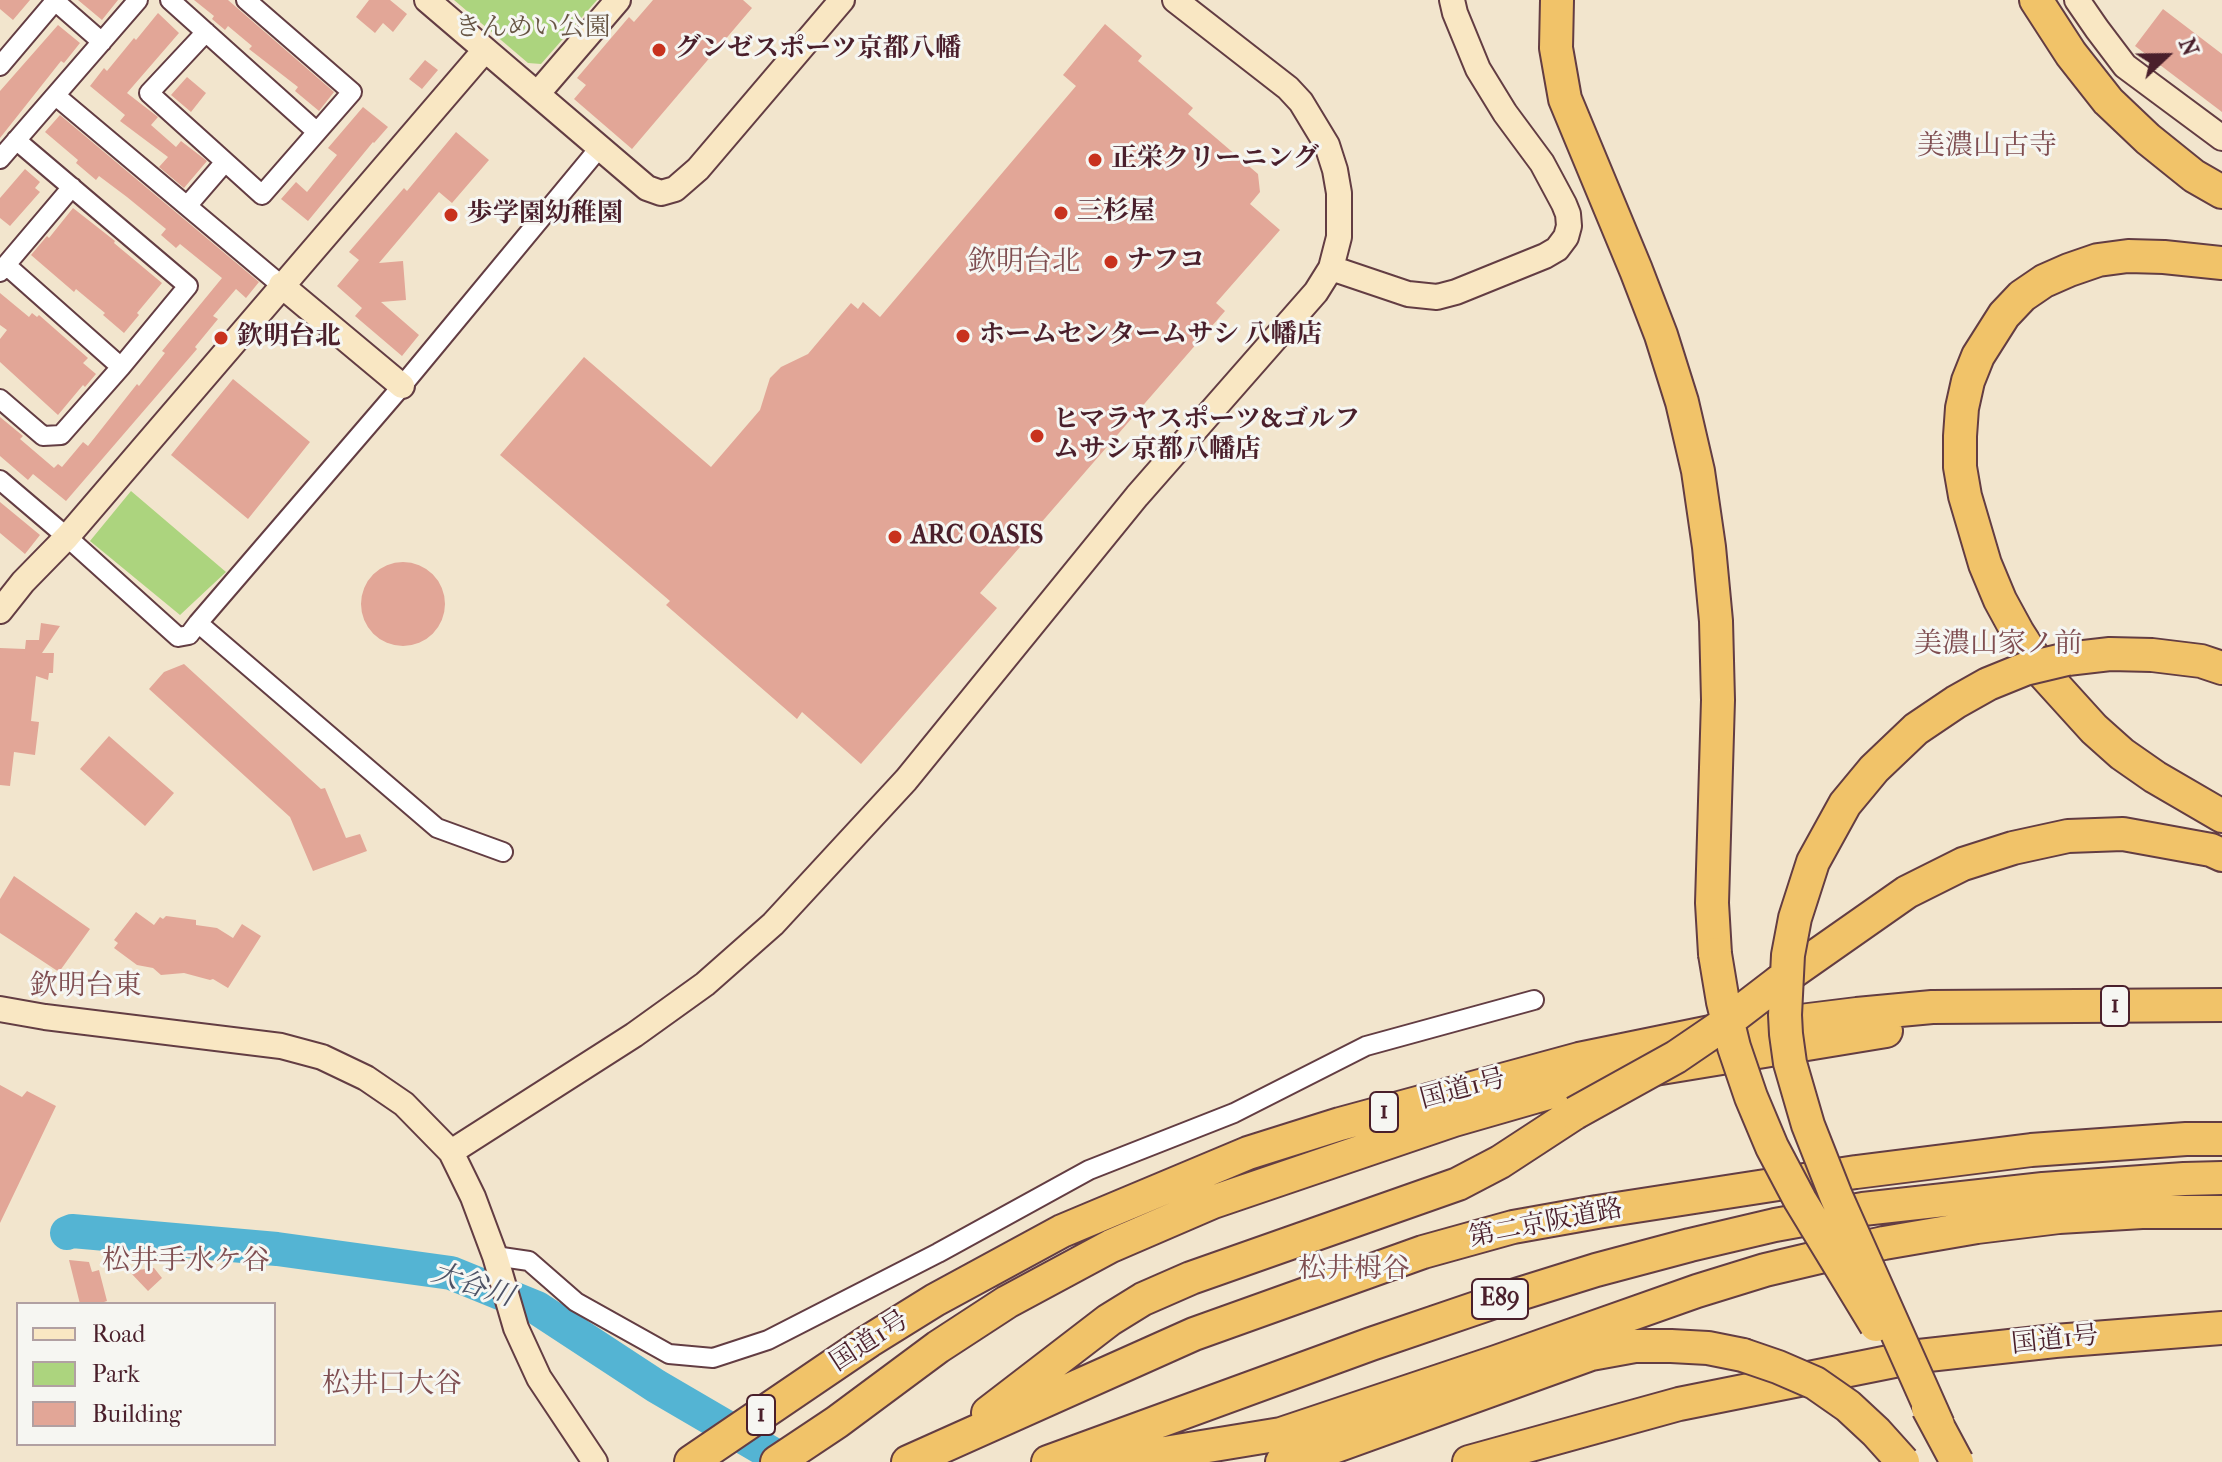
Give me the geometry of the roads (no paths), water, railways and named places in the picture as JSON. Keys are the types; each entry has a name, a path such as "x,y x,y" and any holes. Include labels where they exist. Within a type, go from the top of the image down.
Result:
{"highway":[{"path":"1557,0 1556,48 1565,99 1661,335 1682,402 1698,471 1716,621 1718,700 1712,903 1715,954 1734,1047 1772,1147 1800,1200 1938,1425"},
{"path":"2036,0 2071,54 2108,101 2194,176 2222,192"},
{"path":"2222,263 2128,256 2098,260 2044,281 2022,296 2004,315 1978,356 1968,381 1960,436 1960,467 1965,496 1985,564 2000,600 2045,675 2094,729 2122,754 2222,816"},
{"path":"1957,1462 1836,1196 1803,1110 1790,1063 1785,992 1788,955 1795,918 1813,862 1845,804 1874,769 1916,729 1988,684 2025,669 2067,659 2110,654 2201,661 2222,668"},
{"path":"922,1456 982,1419 1109,1320 1143,1299 1191,1278 1469,1179 1500,1162 1575,1113 1676,1057 1907,892 1963,864 2013,848 2068,836 2123,834 2211,850 2222,855"},
{"name":"国道1号","path":"701,1456 935,1300 1062,1231 1248,1153 1340,1124 1579,1059 1711,1032 1932,1007 2222,1005"},
{"path":"777,1462 938,1347 1007,1302 1111,1246 1213,1202 1454,1120 1600,1078 1865,1035 2007,1008"},
{"name":"第二京阪道路","path":"922,1456 1194,1334 1423,1252 1513,1227 1856,1172 2031,1150 2222,1139"},
{"name":"第二京阪道路","path":"1048,1462 1371,1344 1596,1270 1690,1245 1863,1209 1969,1196 2140,1197 2222,1178"},
{"path":"1110,1462 1281,1434 1697,1291 1765,1270 1884,1243 2059,1217 2140,1197 2222,1212"},
{"name":"国道1号","path":"1469,1462 1679,1404 1919,1356 2055,1341 2222,1328"},
{"path":"1282,1462 1314,1454 1591,1354 1635,1346 1708,1348 1743,1355 1815,1383 1848,1406 1903,1462"}],"street":[{"path":"0,66 55,0 102,42"},
{"path":"0,159 138,0"},
{"path":"170,0 317,132"},
{"path":"206,32 149,93 262,195 352,92 246,0"},
{"path":"427,0 647,188 661,193 675,189 698,169 842,0"},
{"path":"538,93 618,0"},
{"path":"451,1152 634,1035 705,984 773,924 906,780 1137,496 1316,292 1331,268 1339,237 1339,193 1327,145 1301,102 1288,88 1175,0"},
{"path":"1331,268 1408,294 1437,297 1545,256 1557,249 1566,237 1569,226 1564,204 1542,163 1505,113 1478,69 1452,0"},
{"path":"2077,0 2125,66 2222,138"},
{"path":"0,611 485,50"},
{"path":"56,96 402,386"},
{"path":"0,399 43,436 61,435 188,286 16,140"},
{"path":"0,480 178,637 189,635 402,386 600,147"},
{"path":"187,206 225,162"},
{"path":"72,187 3,268 121,367"},
{"path":"198,623 437,828 503,852"},
{"path":"498,1264 529,1261 576,1302 669,1354 713,1358 768,1340 938,1253 1089,1170 1234,1113 1366,1046 1534,1000"},
{"path":"0,1009 281,1046 322,1057 366,1078 404,1104 451,1152 473,1197 498,1264 512,1314 539,1378 595,1462"}],"waterway":[{"name":"大谷川","path":"67,1233 277,1249 451,1273 537,1308 656,1386 786,1462"}],"place":[{"name":"グンゼスポーツ京都八幡","path":"659,50"},
{"name":"正栄クリーニング","path":"1095,160"},
{"name":"三杉屋","path":"1061,213"},
{"name":"歩学園幼稚園","path":"451,215"},
{"name":"ナフコ","path":"1111,262"},
{"name":"ホームセンタームサシ 八幡店","path":"963,336"},
{"name":"欽明台北","path":"221,338"},
{"name":"ヒマラヤスポーツ&ゴルフ ムサシ京都八幡店","path":"1037,436"},
{"name":"ARC OASIS","path":"895,537"}],"district":[{"name":"美濃山古寺","path":"1987,147"},
{"name":"欽明台北","path":"1024,263"},
{"name":"美濃山家ノ前","path":"1998,645"},
{"name":"欽明台東","path":"86,987"},
{"name":"松井手水ケ谷","path":"186,1262"},
{"name":"松井栂谷","path":"1354,1270"},
{"name":"松井口大谷","path":"392,1385"}],"park label":[{"name":"きんめい公園","path":"533,29"}]}
